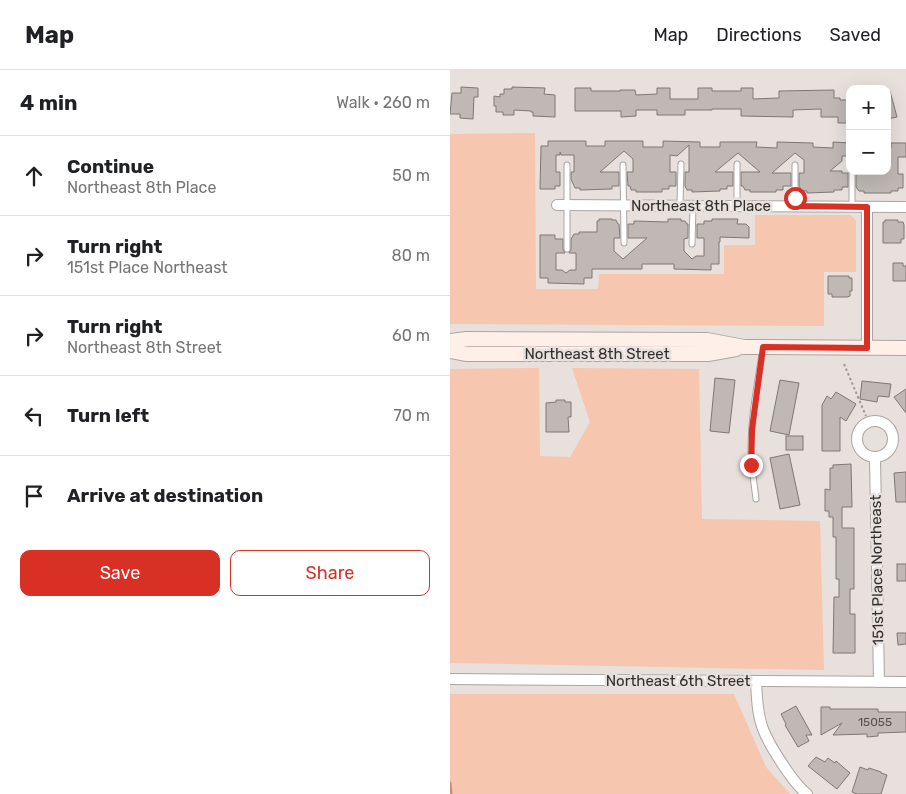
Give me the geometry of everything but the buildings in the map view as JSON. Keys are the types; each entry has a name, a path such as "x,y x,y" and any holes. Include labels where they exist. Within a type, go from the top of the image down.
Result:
{"main road":[{"name":"Northeast 8th Street","path":"450,341 466,339 707,340 744,347 906,348"},
{"name":"Northeast 8th Street","path":"450,351 467,354 708,354 744,347"}],"street":[{"name":"Northeast 8th Place","path":"562,205 906,207"},
{"path":"867,207 867,348"},
{"name":"151st Place Northeast","path":"875,458 879,682"},
{"name":"Northeast 6th Street","path":"450,680 906,682"},
{"path":"756,682 762,728 799,788 807,794"}],"lane":[{"path":"680,206 681,164"},
{"path":"737,164 737,206"},
{"path":"567,249 562,205 568,165"},
{"path":"623,165 624,243"},
{"path":"795,165 795,206"},
{"path":"852,175 852,207"},
{"path":"692,244 693,206"},
{"path":"756,499 751,465 751,448 763,347"}],"path":[{"path":"844,364 866,416"}],"shaded area":[{"path":"535,133 536,289 598,289 599,274 724,274 724,245 755,245 755,215 850,215 856,220 856,272 824,272 824,326 450,324 450,134"},
{"path":"539,368 540,456 570,457 590,422 572,368 699,369 702,519 820,521 824,670 450,663 450,369"},
{"path":"450,694 734,694 766,767 790,794 450,794"}],"waterway":[{"path":"450,783 451,794"}],"route":[{"path":"751,465 752,429 763,347 867,348 867,207 795,206 795,198"}]}
